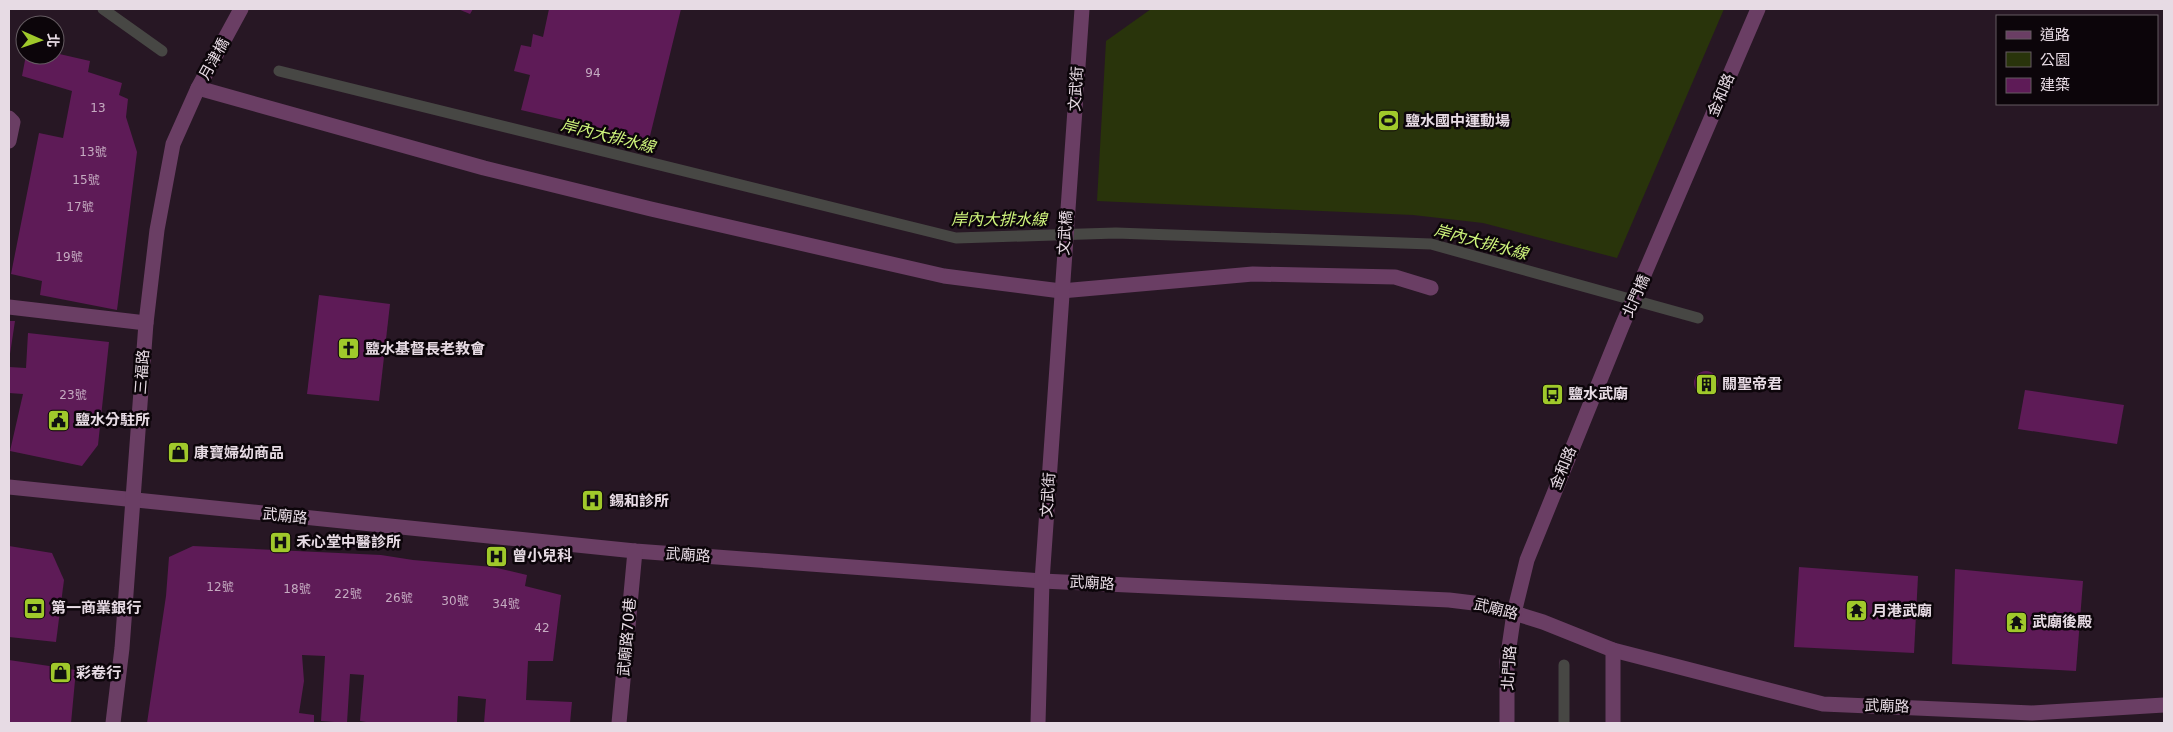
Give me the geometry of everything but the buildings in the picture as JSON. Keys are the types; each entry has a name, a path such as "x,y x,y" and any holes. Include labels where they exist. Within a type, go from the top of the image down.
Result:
{"street":[{"name":"月津橋","path":"198,88 241,9"},
{"name":"文武街","path":"1068,200 1082,9"},
{"name":"金和路","path":"1649,265 1758,9"},
{"path":"198,88 484,168 651,209 944,276 1061,291 1253,274 1395,277 1431,288"},
{"name":"三福路","path":"113,723 122,648 146,323 156,230 173,144 198,88"},
{"path":"9,118 12,122 9,141"},
{"name":"文武橋","path":"1063,267 1068,200"},
{"name":"北門橋","path":"1622,326 1649,265"},
{"name":"文武街","path":"1038,723 1042,581 1063,267"},
{"path":"9,307 146,323"},
{"name":"金和路","path":"1514,613 1527,560 1542,519 1622,326"},
{"name":"武廟路","path":"9,487 634,551 1042,581 1449,600 1482,604 1543,622 1613,650 1823,704 2032,712 2164,705"},
{"name":"武廟路70巷","path":"619,723 634,551"},
{"name":"北門路","path":"1507,723 1507,661 1514,613"},
{"path":"1612,723 1613,650"}],"green space":[{"name":"鹽水國中運動場","path":"1151,9 1724,9 1617,258 1483,223 1413,215 1097,201 1106,41"}],"waterway":[{"name":"岸內大排水線","path":"103,9 162,51"},
{"name":"岸內大排水線","path":"279,71 956,238 1116,233 1431,244 1698,318"},
{"name":"岸內大排水線","path":"1564,665 1564,723"}],"place":[{"name":"鹽水國中運動場","path":"1389,121"},
{"name":"盬水基督長老教會","path":"349,349"},
{"name":"關聖帝君","path":"1706,384"},
{"name":"鹽水武廟","path":"1552,394"},
{"name":"鹽水分駐所","path":"59,420"},
{"name":"康寶婦幼商品","path":"178,453"},
{"name":"錫和診所","path":"593,501"},
{"name":"禾心堂中醫診所","path":"280,542"},
{"name":"曾小兒科","path":"496,556"},
{"name":"第一商業銀行","path":"35,608"},
{"name":"月港武廟","path":"1856,611"},
{"name":"武廟後殿","path":"2016,622"},
{"name":"彩卷行","path":"60,673"}]}
